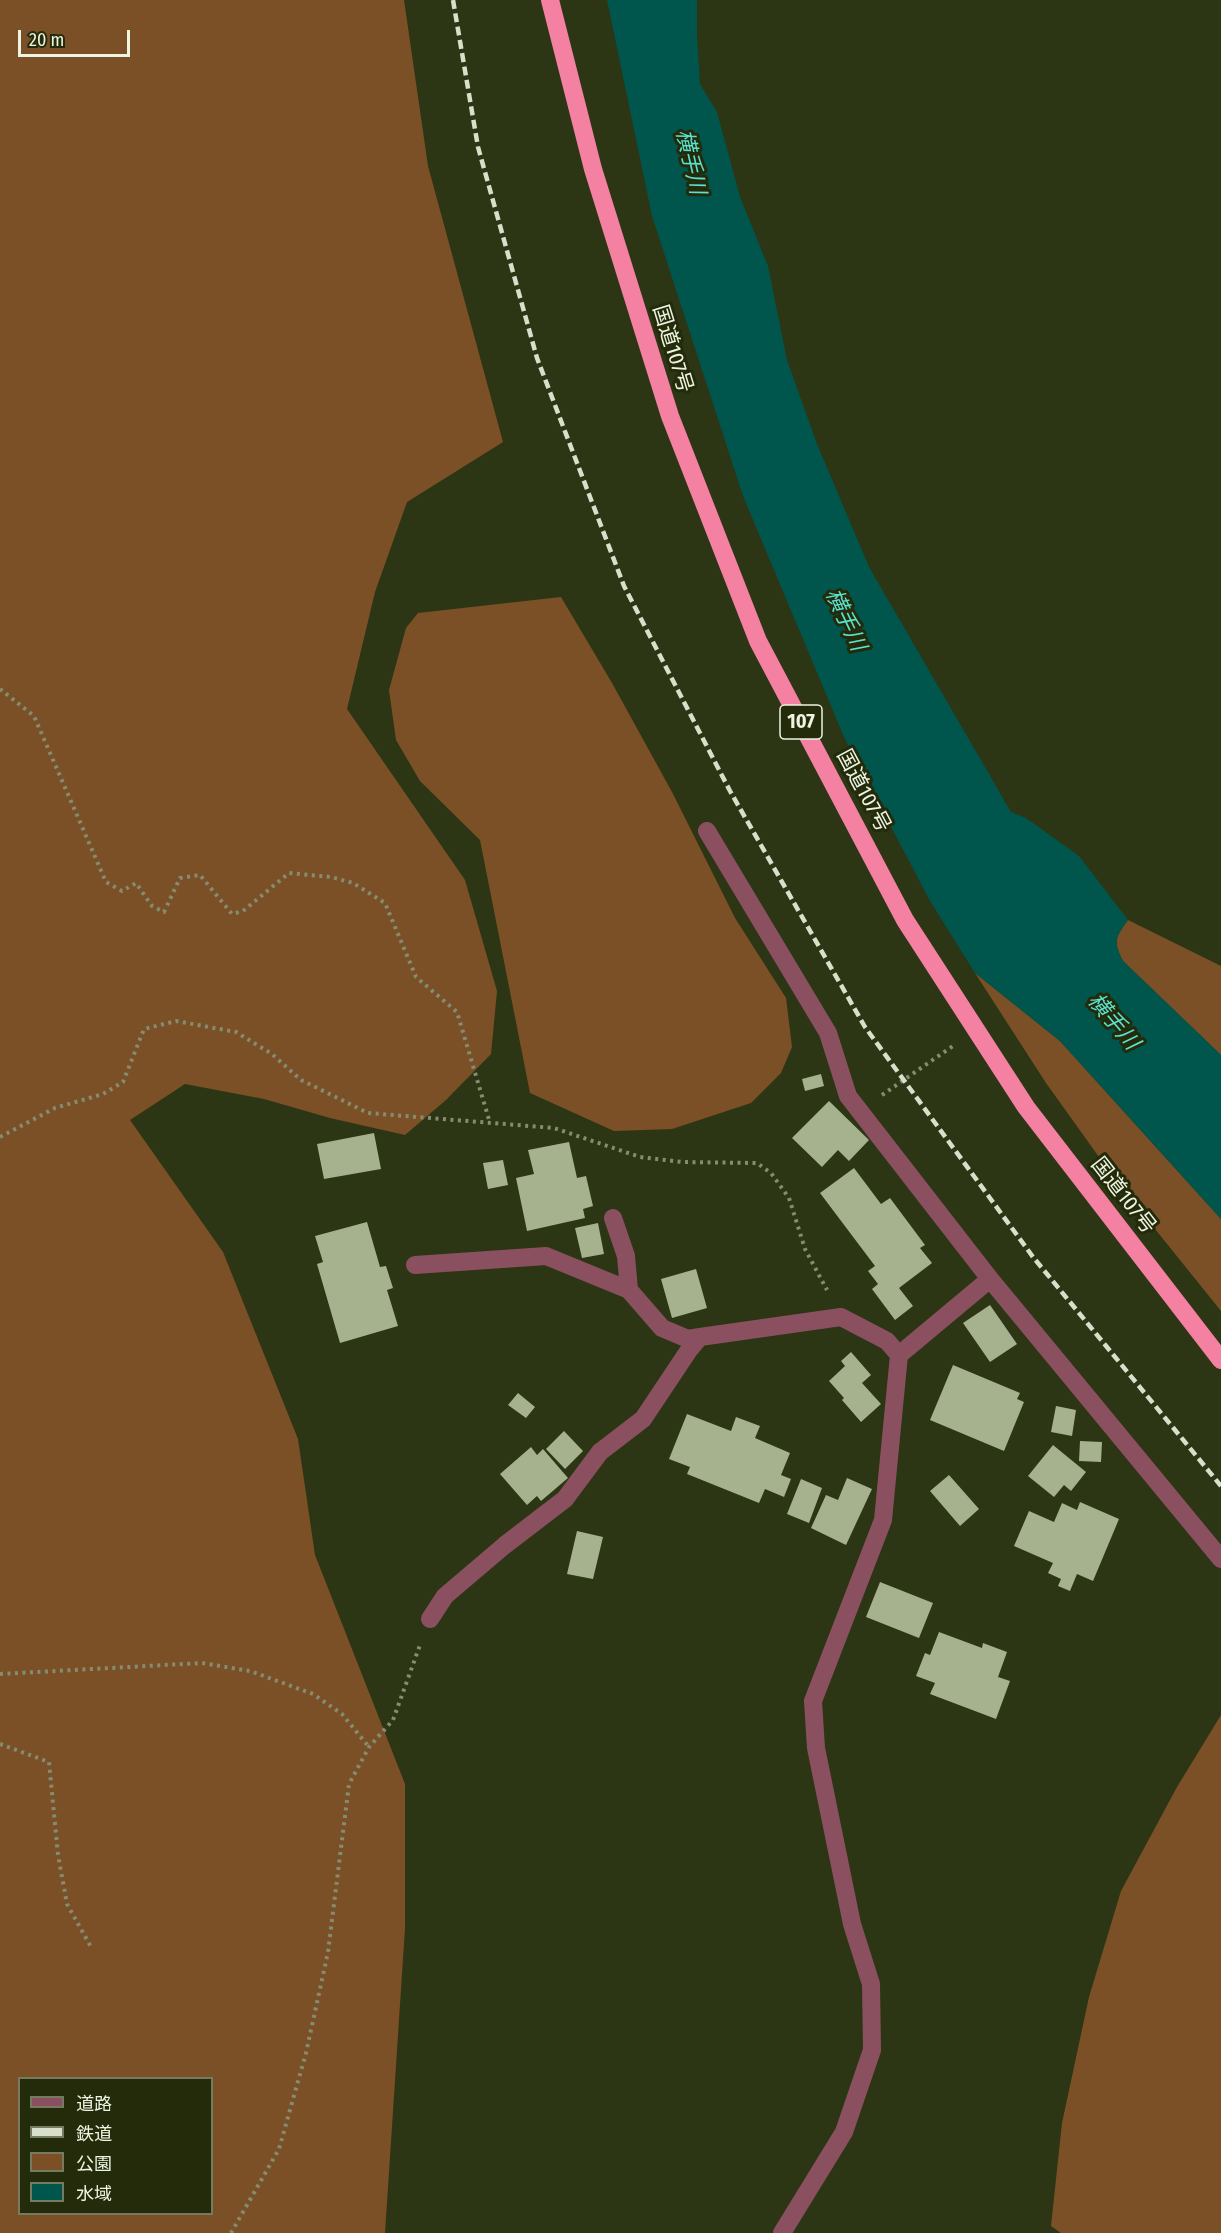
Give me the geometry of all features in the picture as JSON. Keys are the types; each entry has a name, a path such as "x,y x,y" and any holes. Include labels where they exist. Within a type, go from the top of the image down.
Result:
{"highway":[{"name":"国道107号","path":"550,0 592,170 670,416 758,641 905,920 1026,1107 1221,1360"}],"street":[{"path":"707,831 828,1033 848,1096 990,1279 1221,1559"},
{"path":"614,1218 626,1256 629,1290"},
{"path":"415,1265 546,1256 629,1290 662,1328 688,1339 841,1317 887,1341 899,1355"},
{"path":"782,2233 844,2132 872,2050 871,1984 852,1924 816,1748 813,1701 883,1520 899,1355 990,1279"},
{"path":"430,1619 445,1596 505,1545 565,1499 600,1452 643,1419 688,1350 700,1337"}],"path":[{"path":"0,689 34,716 106,882 122,891 136,884 152,906 164,912 180,878 200,875 232,914 243,911 289,873 331,877 353,884 385,903 416,977 456,1012 490,1123"},
{"path":"0,1137 55,1108 103,1094 123,1082 144,1029 176,1021 236,1032 272,1054 301,1080 368,1113 554,1128 640,1157 682,1162 757,1163 771,1173 789,1198 805,1249 841,1317"},
{"path":"859,1110 976,1030"},
{"path":"231,2233 279,2149 306,2053 328,1952 348,1784 369,1747 393,1720 430,1619"},
{"path":"0,1674 202,1663 250,1671 313,1695 342,1714 369,1747"},
{"path":"0,1744 49,1762 58,1855 67,1904 92,1947"}],"green space":[{"path":"0,0 404,0 428,166 503,442 407,502 375,592 347,709 465,880 497,991 491,1054 446,1100 405,1135 330,1118 264,1099 185,1084 130,1120 223,1252 298,1439 315,1555 405,1784 405,1928 385,2233 0,2233"},
{"path":"561,597 672,792 735,918 786,998 792,1047 781,1073 751,1103 672,1129 614,1131 530,1093 480,840 420,781 396,740 389,690 406,628 418,613"},
{"path":"1128,920 1221,966 1221,1055 1123,961 1117,940"},
{"path":"975,973 1060,1041 1221,1219 1221,1311 1114,1178 1046,1083"},
{"path":"1221,1715 1221,2233 1061,2233 1051,2226 1062,2123 1089,1997 1121,1891 1177,1787"}],"water":[{"name":"横手川","path":"607,0 697,0 700,84 717,112 740,197 768,266 787,360 817,444 869,567 1011,812 1026,818 1079,856 1128,920 1117,940 1123,961 1221,1055 1221,1219 1060,1041 975,973 930,901 844,737 743,496 652,216"}],"building":[{"path":"821,1074 824,1086 805,1091 802,1079"},
{"path":"829,1101 869,1140 849,1161 838,1150 822,1167 792,1138"},
{"path":"374,1133 381,1169 324,1179 317,1144"},
{"path":"569,1142 577,1178 586,1176 593,1206 583,1209 585,1218 527,1231 516,1178 534,1174 528,1150"},
{"path":"503,1160 508,1185 488,1189 483,1163"},
{"path":"854,1168 881,1204 890,1198 925,1245 920,1248 932,1263 899,1288 913,1306 895,1320 872,1289 878,1284 868,1271 875,1266 820,1193"},
{"path":"367,1222 380,1267 386,1266 393,1288 387,1290 398,1326 340,1343 317,1264 323,1262 315,1236"},
{"path":"598,1223 604,1254 582,1258 575,1228"},
{"path":"696,1269 707,1308 672,1318 661,1279"},
{"path":"990,1305 1017,1344 990,1362 963,1323"},
{"path":"851,1352 871,1375 862,1383 881,1404 861,1422 829,1381 845,1366 841,1361"},
{"path":"953,1365 1020,1393 1017,1399 1024,1402 1004,1451 930,1420"},
{"path":"518,1393 535,1407 526,1418 508,1405"},
{"path":"1056,1406 1076,1410 1072,1436 1051,1432"},
{"path":"687,1414 731,1431 736,1417 760,1426 755,1438 790,1453 781,1475 791,1479 784,1497 765,1489 759,1503 687,1474 690,1467 669,1459"},
{"path":"564,1431 583,1451 565,1469 546,1449"},
{"path":"1080,1441 1102,1442 1101,1462 1079,1461"},
{"path":"1053,1445 1086,1472 1071,1491 1064,1485 1054,1497 1028,1476"},
{"path":"531,1447 537,1455 543,1449 568,1478 541,1501 537,1496 527,1505 500,1474"},
{"path":"949,1475 979,1509 960,1526 930,1491"},
{"path":"847,1478 872,1489 846,1545 811,1528 826,1495 838,1500"},
{"path":"801,1479 822,1488 809,1523 787,1514"},
{"path":"1080,1502 1119,1519 1093,1581 1077,1574 1070,1591 1058,1586 1061,1579 1048,1573 1053,1563 1014,1546 1029,1511 1054,1522 1062,1503 1077,1510"},
{"path":"577,1531 603,1537 593,1579 567,1574"},
{"path":"880,1582 933,1603 919,1638 866,1617"},
{"path":"939,1632 982,1648 983,1643 1007,1652 998,1677 1010,1681 996,1719 930,1694 935,1683 916,1676 925,1653 930,1655"}],"railway":[{"path":"453,0 478,147 537,358 624,586 730,791 865,1027 1033,1257 1221,1486"}]}
